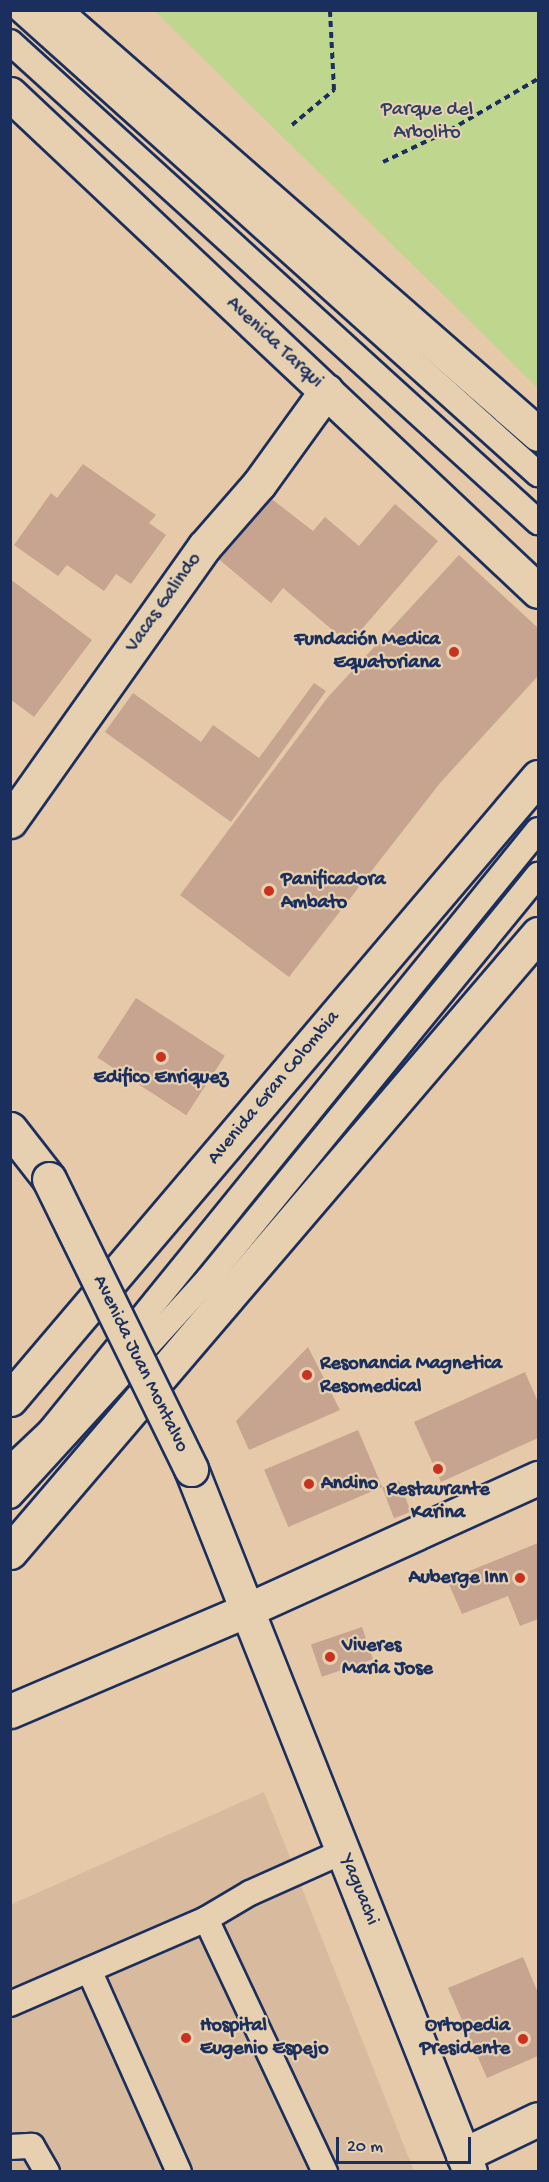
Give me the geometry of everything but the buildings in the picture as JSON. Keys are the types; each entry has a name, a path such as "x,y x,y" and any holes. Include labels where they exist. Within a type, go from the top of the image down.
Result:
{"main road":[{"path":"53,10 538,434"},
{"name":"Avenida Tarqui","path":"10,94 538,591"},
{"name":"Vacas Galindo","path":"10,821 204,547 259,484 326,391"},
{"name":"Avenida Gran Colombia","path":"10,1399 538,777"},
{"path":"10,1552 538,933"},
{"name":"Avenida Juan Montalvo","path":"10,1129 50,1179 191,1469 247,1610"},
{"path":"10,1711 247,1610 538,1478"},
{"name":"Yaguachi","path":"247,1610 467,2163"},
{"path":"467,2163 538,2119"}],"lane":[{"path":"21,10 538,474"},
{"path":"10,42 538,522"},
{"path":"10,1469 50,1431 538,830"},
{"path":"10,1496 208,1279 538,874"},
{"path":"10,2004 206,1919 250,1893 344,1851"},
{"path":"206,1919 324,2172"},
{"path":"89,1970 178,2172"},
{"path":"10,2147 32,2146 47,2172"}],"path":[{"path":"292,125 334,90 330,10"},
{"path":"383,162 450,130 538,79"}],"shaded area":[{"name":"Hospital Eugenio Espejo","path":"264,1792 414,2171 11,2171 10,1905"}],"green space":[{"name":"Parque del Arbolito","path":"155,11 538,11 538,388"}],"place":[{"name":"Fundación Medica Equatoriana","path":"454,652"},
{"name":"Panificadora Ambato","path":"269,891"},
{"name":"Edifico Enriquez","path":"161,1057"},
{"name":"Resonancia Magnetica Resomedical","path":"307,1375"},
{"name":"Restaurante Karina","path":"438,1469"},
{"name":"Andino","path":"309,1484"},
{"name":"Auberge Inn","path":"520,1578"},
{"name":"Viveres Maria Jose","path":"330,1657"},
{"name":"Hospital Eugenio Espejo","path":"186,2038"},
{"name":"Ortopedia Presidente","path":"523,2039"}]}
